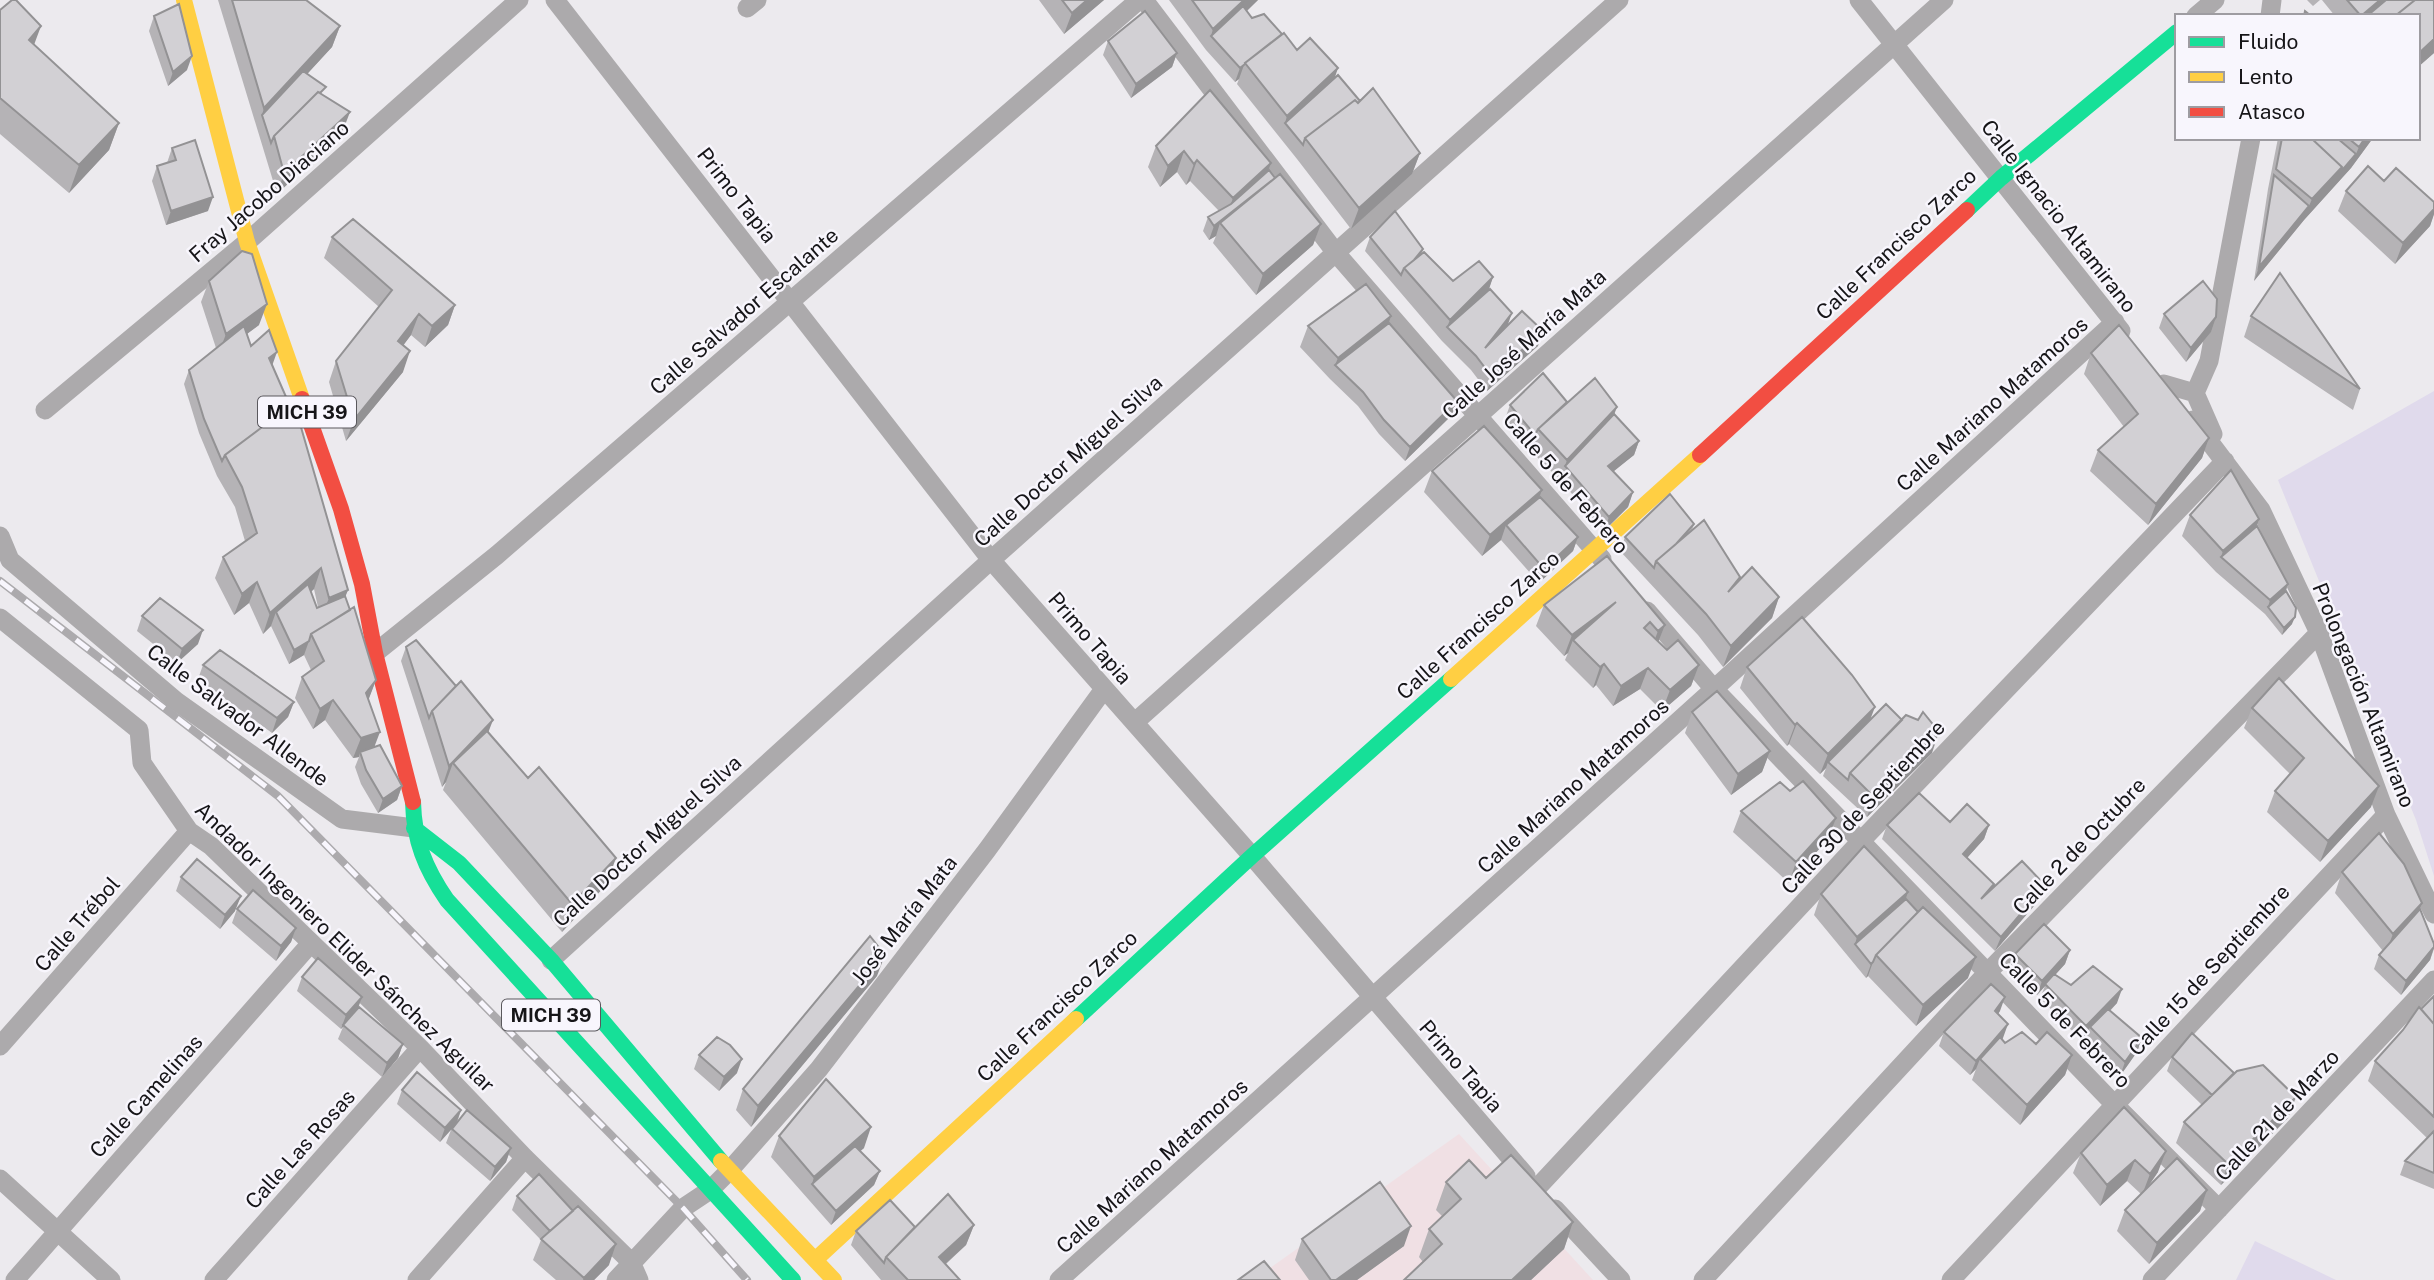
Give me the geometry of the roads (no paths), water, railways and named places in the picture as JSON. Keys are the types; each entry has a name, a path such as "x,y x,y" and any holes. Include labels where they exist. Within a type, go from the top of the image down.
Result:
{"main road":[{"name":"MICH 39","path":"184,0 247,242 341,509 362,584 375,653 413,798 414,828 429,874 447,900 793,1280"},
{"name":"Calle Francisco Zarco","path":"815,1260 1252,856 1595,552 2001,178 2175,34"},
{"name":"MICH 39","path":"414,828 459,863 551,960 729,1171 834,1280"}],"street":[{"name":"Fray Jacobo Diaciano","path":"45,411 247,242 519,0"},
{"name":"Primo Tapia","path":"555,0 991,560 1252,856 1537,1188 1621,1280"},
{"name":"Calle Salvador Escalante","path":"375,653 496,555 1142,0"},
{"name":"Calle 5 de Febrero","path":"1142,0 1336,253 1614,573"},
{"name":"Calle Doctor Miguel Silva","path":"551,960 991,560 1619,0"},
{"name":"Calle Ignacio Altamirano","path":"1859,0 2131,343"},
{"name":"Calle José María Mata","path":"1135,722 1944,0"},
{"path":"2198,14 2215,0"},
{"path":"2195,393 2209,361 2251,140"},
{"name":"Calle Mariano Matamoros","path":"1059,1280 2115,323"},
{"path":"2160,379 2195,393 2225,461 2160,379"},
{"name":"Prolongación Altamirano","path":"2225,461 2261,510 2319,633 2386,815 2434,914"},
{"name":"Calle 30 de Septiembre","path":"1537,1188 1860,842 2225,461"},
{"name":"Calle Salvador Allende","path":"0,536 10,560 176,701 342,819 414,828"},
{"name":"Calle 5 de Febrero","path":"1632,594 1714,689 1860,842 2219,1209"},
{"name":"Andador Ingeniero Elider Sánchez Aguilar","path":"0,618 139,730 142,764 189,831 211,846 420,1048 635,1271"},
{"name":"Calle 2 de Octubre","path":"1703,1280 1988,972 2319,633"},
{"name":"José María Mata","path":"616,1280 635,1271 683,1208 710,1190 729,1171 819,1069 987,850 1104,689"},
{"name":"Calle 15 de Septiembre","path":"1951,1280 2386,815"},
{"name":"Calle Trébol","path":"0,1046 189,831"},
{"name":"Calle Camelinas","path":"15,1280 312,943"},
{"name":"Calle 21 de Marzo","path":"2152,1280 2434,981"},
{"name":"Calle Las Rosas","path":"214,1280 420,1048"},
{"path":"417,1280 525,1158"},
{"path":"0,1179 111,1280"}],"railway":[{"path":"0,581 278,796 683,1208 747,1280"}]}
